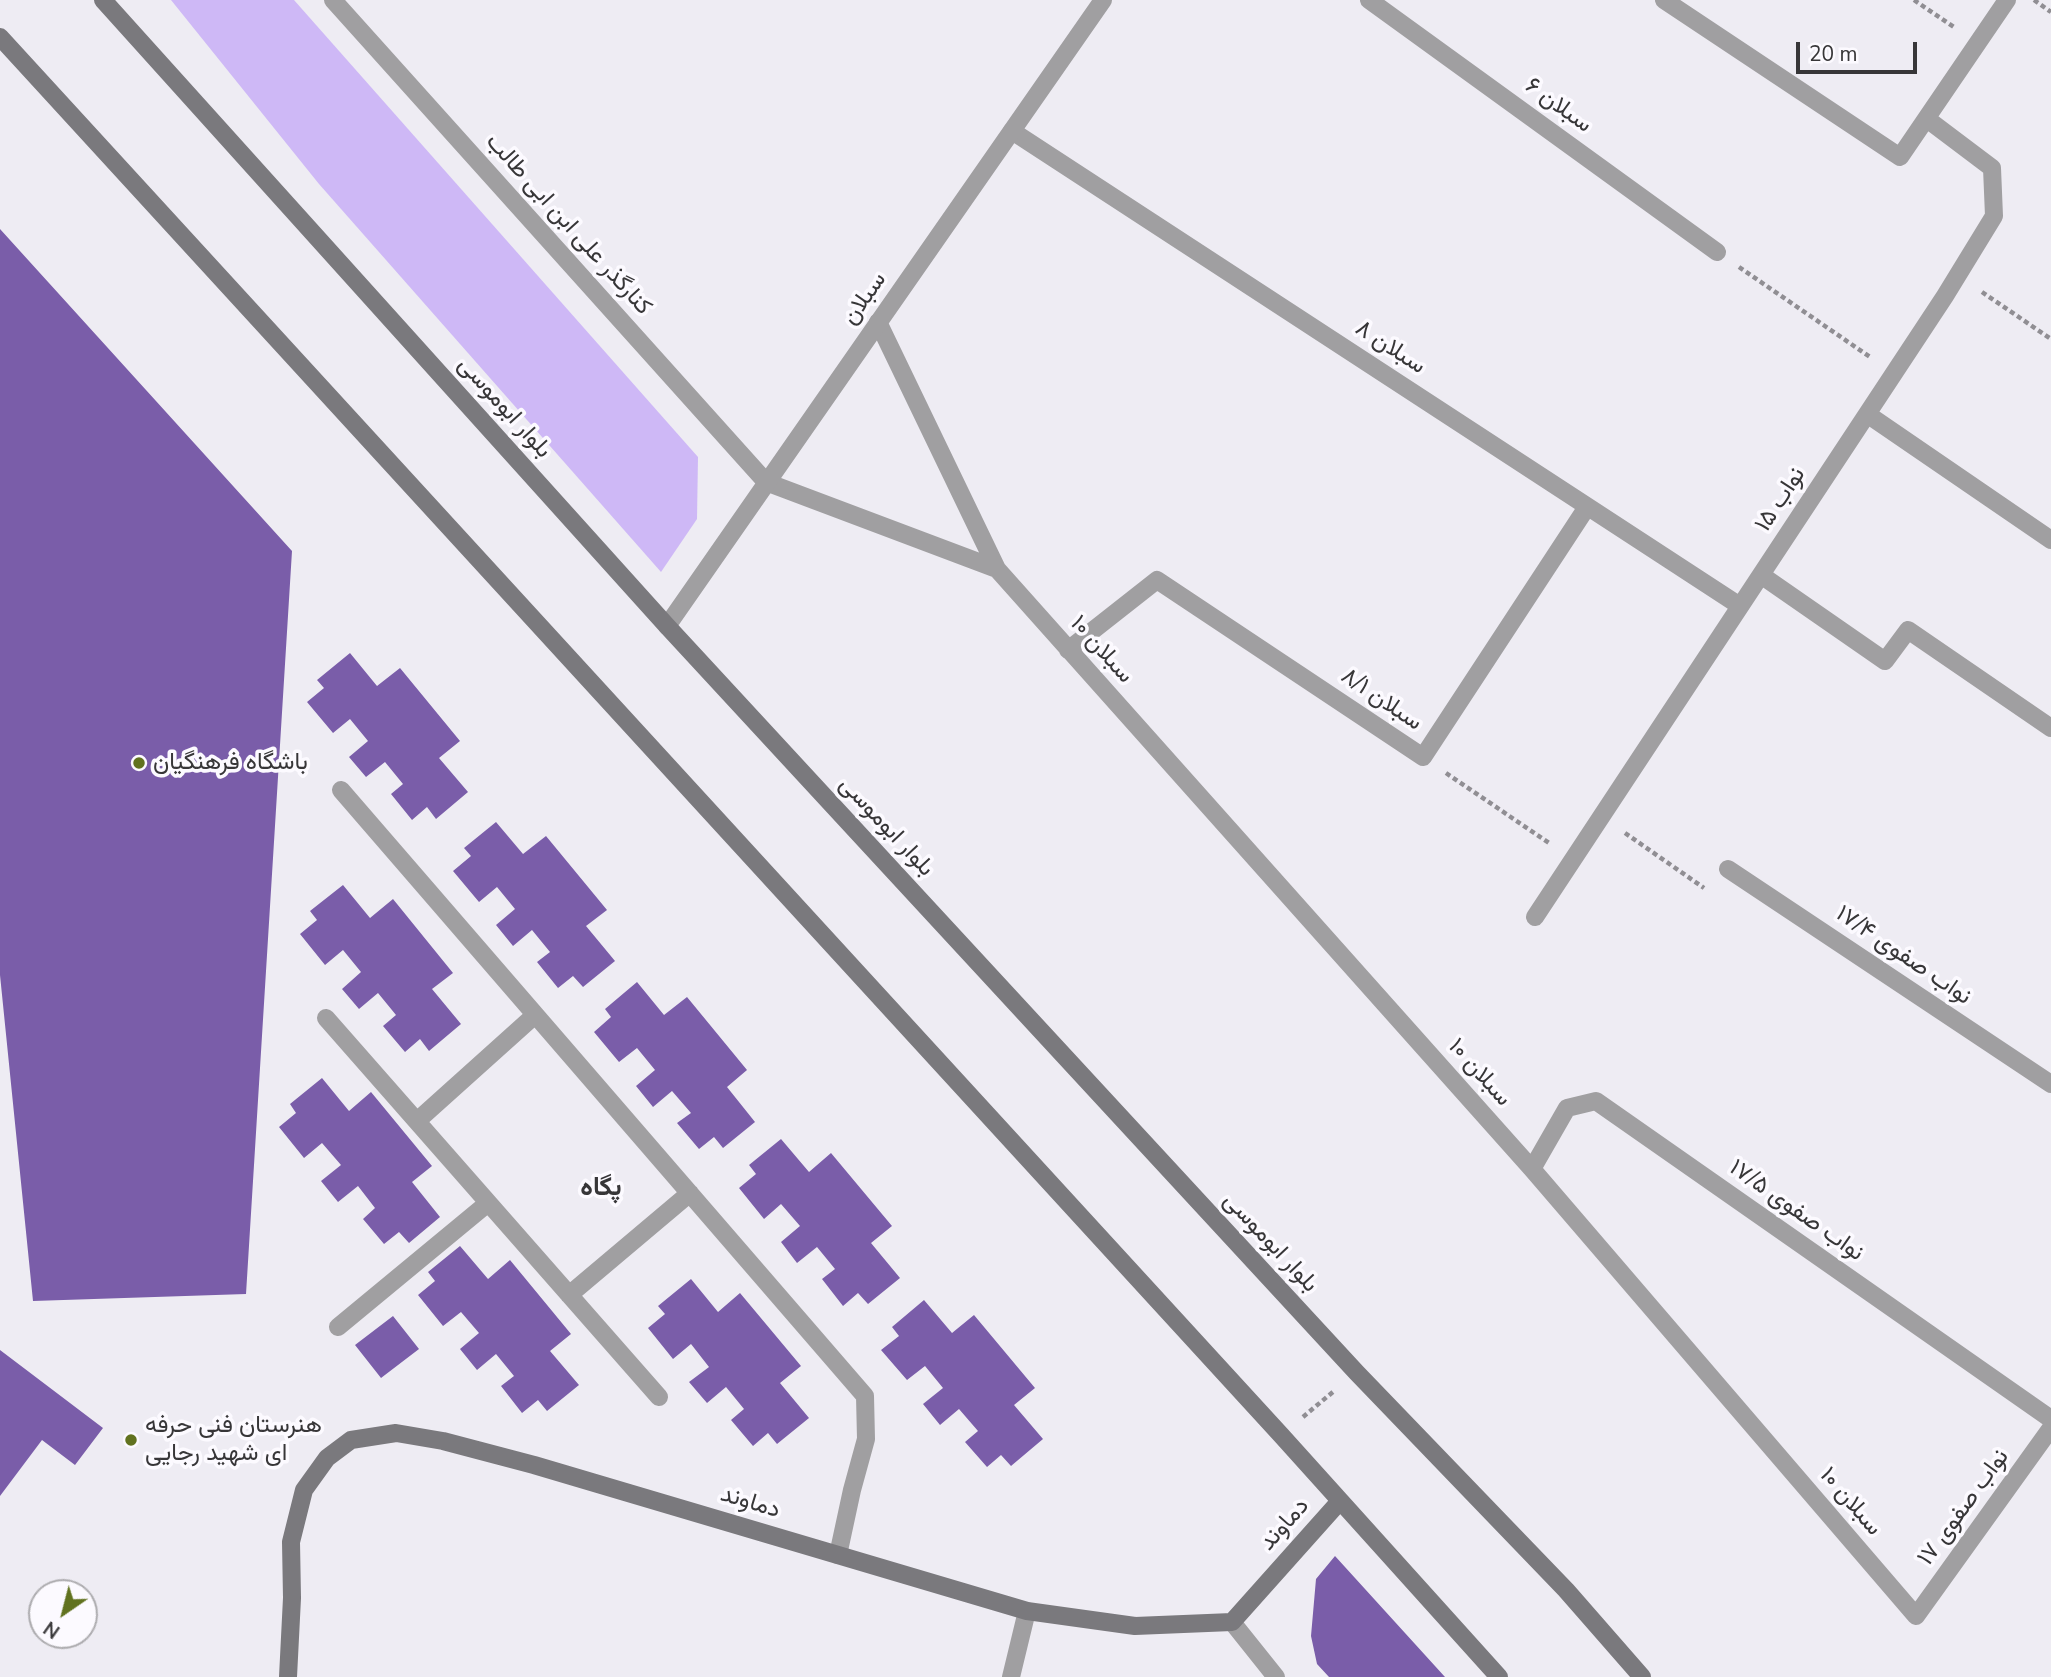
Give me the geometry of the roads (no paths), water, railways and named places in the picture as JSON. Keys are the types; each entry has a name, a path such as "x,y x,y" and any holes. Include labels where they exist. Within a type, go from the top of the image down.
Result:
{"main road":[{"name":"بلوار ابوموسی","path":"103,0 667,626 1357,1373 1566,1590 1642,1677"},
{"path":"0,37 1499,1677"},
{"name":"دماوند","path":"288,1677 292,1598 291,1542 304,1490 327,1458 351,1440 396,1433 443,1441 534,1465 1027,1611 1135,1626 1232,1622 1340,1501"}],"street":[{"name":"کنارگذر علی ابن ابی طالب","path":"333,0 766,482"},
{"name":"سبلان","path":"667,626 1103,0"},
{"name":"سبلان ۶","path":"1369,0 1717,252"},
{"path":"1664,0 1900,157 2007,0"},
{"name":"نواب ۱۵","path":"1535,917 1894,373 1994,216 1992,168 1927,119"},
{"name":"سبلان ۸","path":"1012,131 1740,606"},
{"name":"سبلان ۱۰","path":"878,322 997,569 1532,1169 1916,1616"},
{"path":"1867,414 2051,540"},
{"name":"سبلان ۱۰","path":"766,482 997,569"},
{"name":"سبلان ۸/۱","path":"1068,650 1157,580 1423,757 1587,507"},
{"path":"1761,575 1885,661 1908,629 2051,728"},
{"path":"341,790 865,1396 866,1439 838,1555"},
{"name":"نواب صفوی ۱۷/۴","path":"1728,869 2051,1084"},
{"path":"417,1121 535,1015"},
{"path":"326,1018 659,1397"},
{"name":"نواب صفوی ۱۷/۵","path":"1532,1169 1567,1108 1596,1101 2051,1419"},
{"path":"569,1295 690,1193"},
{"path":"338,1327 488,1203"},
{"name":"نواب صفوی ۱۷","path":"1916,1616 2051,1428"},
{"path":"1011,1677 1027,1611"},
{"path":"1232,1622 1276,1677"}],"place":[{"name":"باشگاه فرهنگیان","path":"139,763"},
{"name":"هنرستان فنی حرفه ای شهید رجایی","path":"131,1440"}],"district":[{"name":"پگاه","path":"601,1189"}]}
